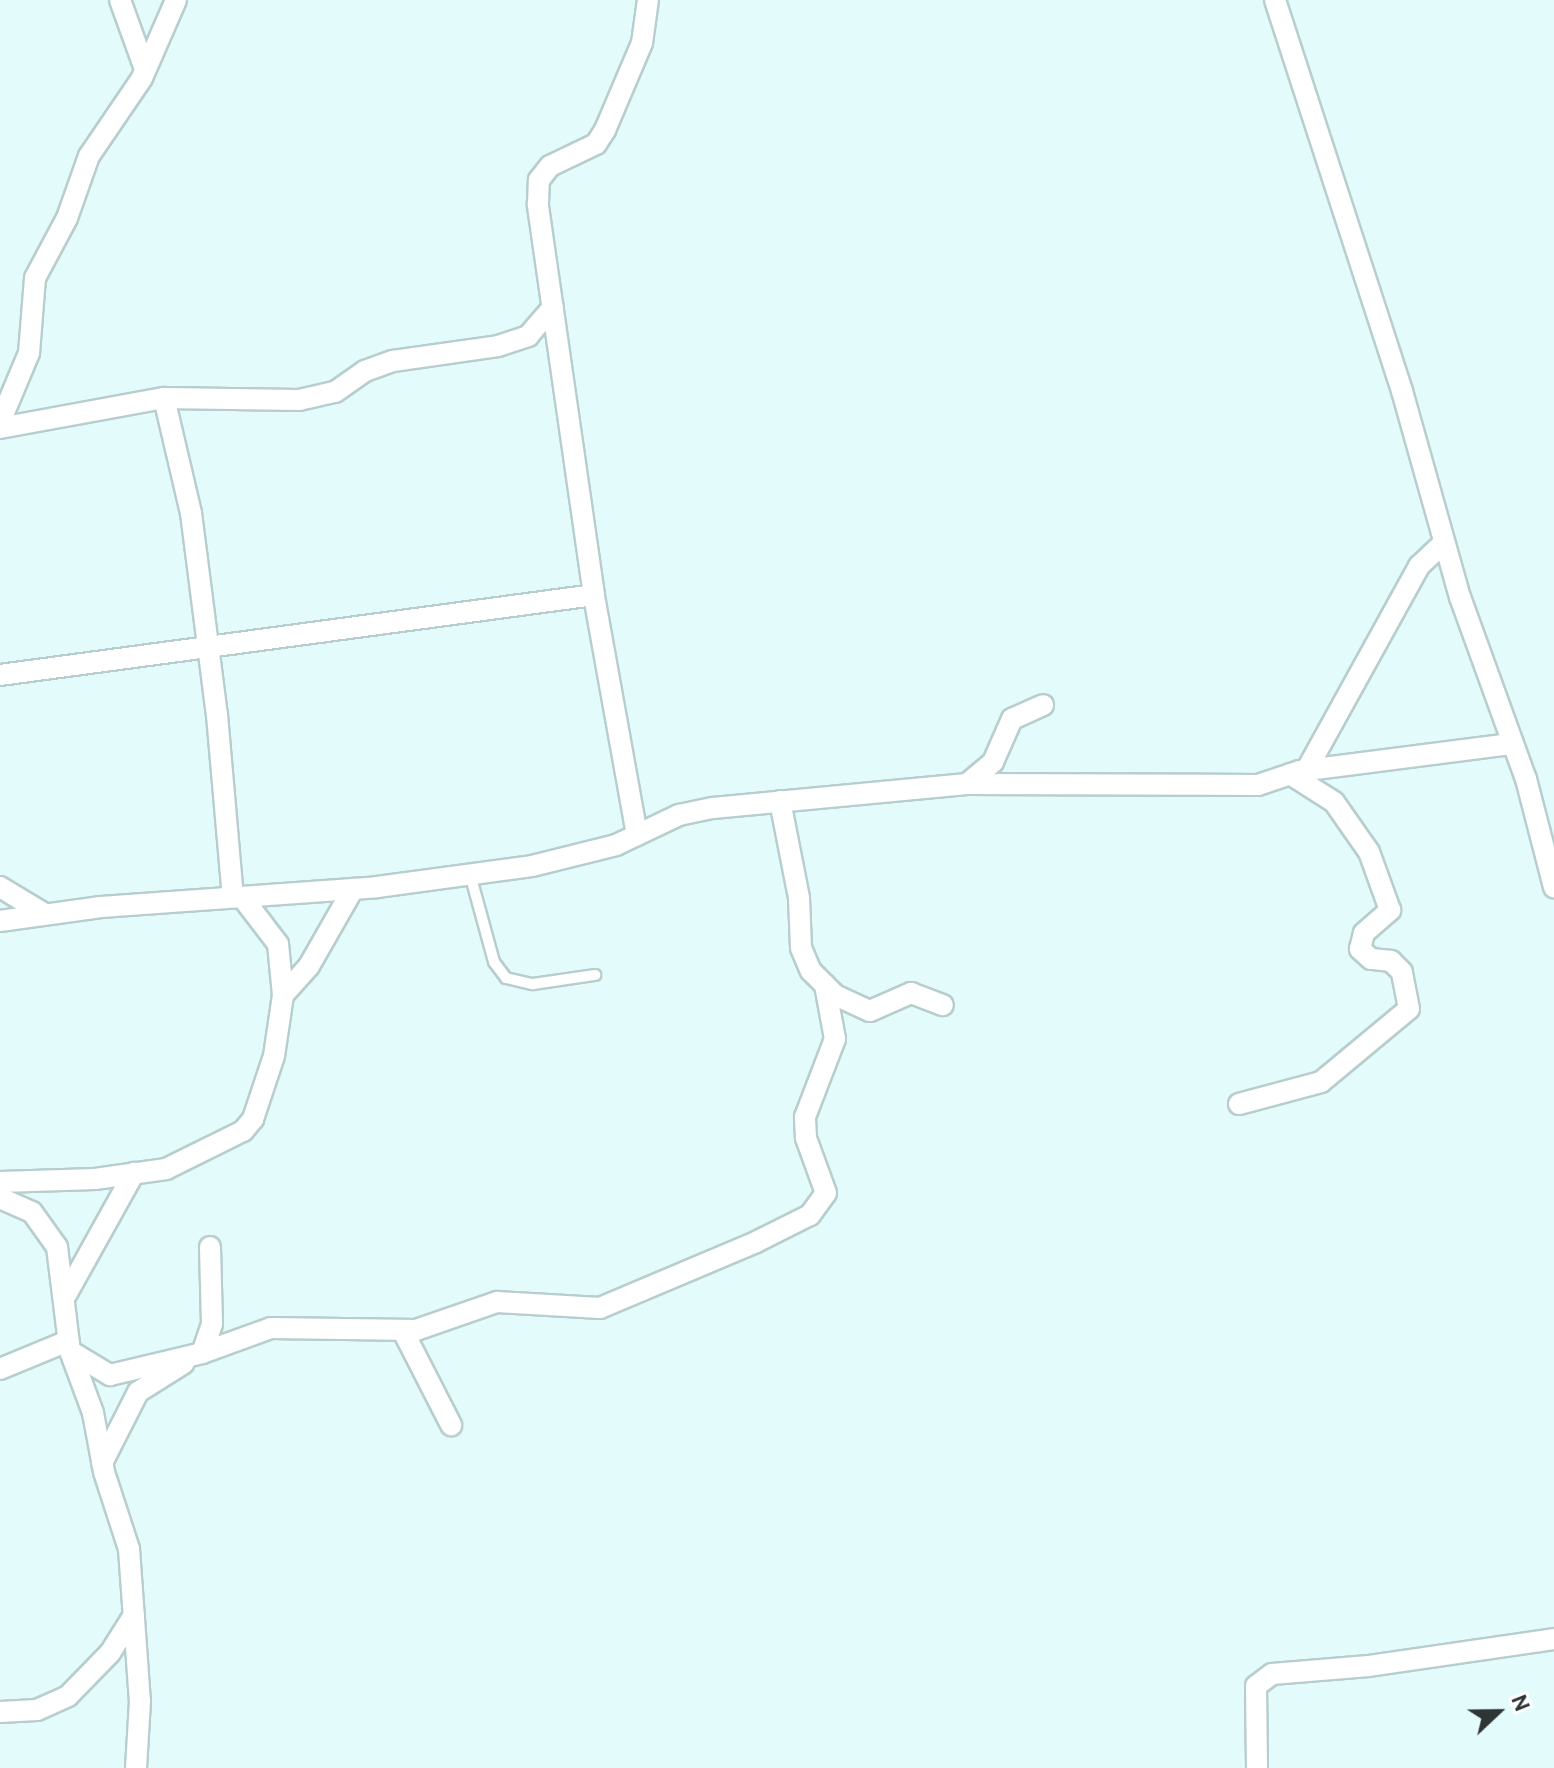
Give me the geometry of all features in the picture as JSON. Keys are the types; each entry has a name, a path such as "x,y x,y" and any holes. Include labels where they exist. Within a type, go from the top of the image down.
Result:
{"street":[{"path":"120,0 145,69"},
{"path":"0,425 29,353 35,278 67,218 89,156 145,69 176,0"},
{"path":"637,835 594,595 553,307 539,180 564,157 596,144 605,130 642,43 648,0"},
{"path":"1275,0 1406,405 1444,543 1542,830 1554,887"},
{"path":"0,425 164,398 299,400 335,392 365,371 393,361 498,346 528,336 553,307"},
{"path":"0,1182 166,1169 243,1131 253,1119 274,1056 283,995 278,944 238,897 191,513 164,398"},
{"path":"1298,772 1419,566 1444,543"},
{"path":"0,675 594,595"},
{"path":"967,784 993,762 1012,719 1043,705"},
{"path":"0,921 43,913 353,889 470,874 579,856 637,835 679,815 780,801 967,784 1217,788 1258,785 1298,772 1512,744"},
{"path":"1239,1104 1321,1082 1409,1009 1402,972 1391,961 1371,959 1360,949 1364,933 1390,910 1369,852 1334,802 1298,772"},
{"path":"780,801 799,898 801,948 811,971 825,985 870,1011 911,993 943,1005"},
{"path":"0,887 43,913"},
{"path":"283,995 309,966 353,889"},
{"path":"69,1346 110,1375 199,1354 271,1328 403,1331 431,1328 497,1302 600,1308 658,1287 819,1208 826,1193 806,1138 805,1117 835,1039 825,985"},
{"path":"63,1301 134,1173"},
{"path":"0,1198 32,1212 50,1230 63,1273 69,1346 93,1413 102,1463 129,1549 140,1701 136,1768"},
{"path":"102,1463 138,1392 199,1354 212,1324 210,1247"},
{"path":"403,1331 451,1425"},
{"path":"0,1369 69,1346"},
{"path":"0,1712 37,1710 68,1696 110,1653 134,1615"},
{"path":"1257,1768 1256,1686 1272,1674 1369,1666 1554,1639"}],"lane":[{"path":"470,874 494,962 506,978 533,984 595,975"}]}
